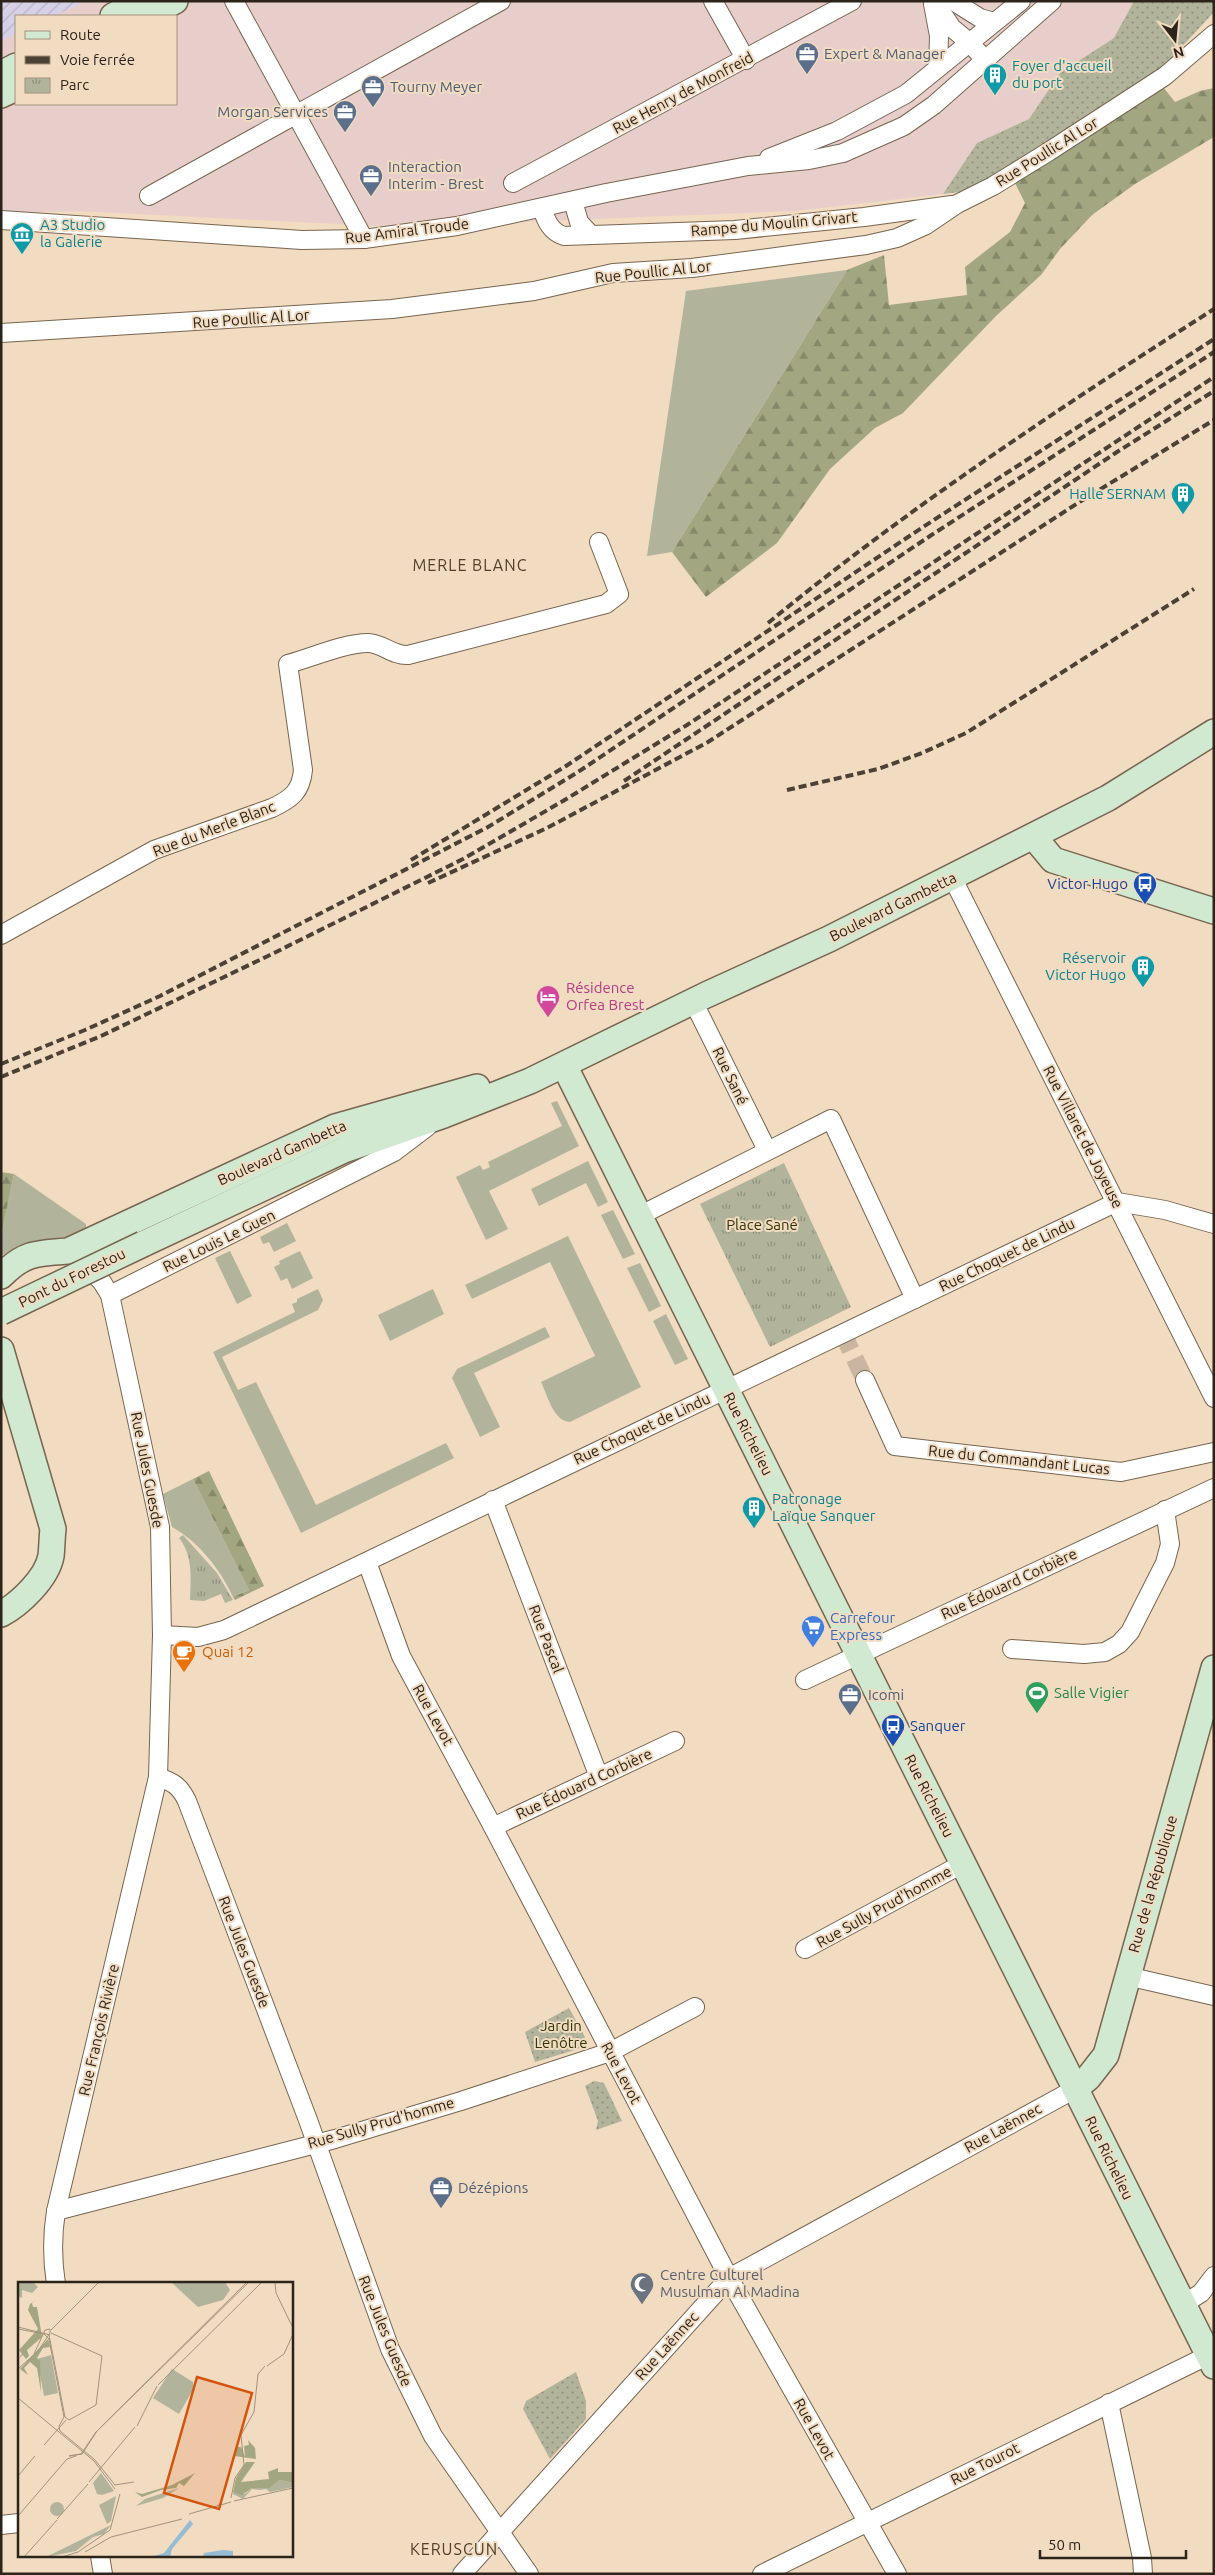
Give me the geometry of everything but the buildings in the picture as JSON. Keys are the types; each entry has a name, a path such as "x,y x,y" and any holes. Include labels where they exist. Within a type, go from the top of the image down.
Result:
{"street":[{"path":"115,15 140,1"},
{"path":"149,15 175,1"},
{"path":"234,1 364,239"},
{"path":"149,196 501,1"},
{"path":"713,1 746,60"},
{"name":"Rue Henry de Monfreid","path":"513,183 746,60 852,1"},
{"path":"933,1 952,28 969,42 986,62"},
{"path":"933,1 940,36 938,67"},
{"path":"953,1 980,18 994,22"},
{"name":"Rue Amiral Troude","path":"748,166 837,131 906,94 1021,1"},
{"name":"Rue Amiral Troude","path":"1,220 302,240 364,239 457,226 573,200 748,166 809,160 843,153 904,126 934,105 986,62 1052,1"},
{"name":"Rue Poullic Al Lor","path":"1,333 392,309 534,291 613,273 692,268 875,243 898,238 926,225 957,204 993,186 1153,85 1214,34"},
{"path":"1,74 15,67"},
{"path":"1,95 15,88"},
{"path":"573,200 580,222 591,235"},
{"name":"Rampe du Moulin Grivart","path":"542,208 546,220 557,234 564,236 735,230 887,214 957,204"},
{"path":"875,243 886,234 887,214"},
{"name":"Rue du Merle Blanc","path":"1,934 154,850 272,808 290,799 298,792 303,770 288,664 356,645 370,643 398,656 408,655 606,604 619,594 599,542"},
{"name":"Boulevard Gambetta","path":"143,1244 344,1150 444,1115 530,1081 694,1001 829,939 1108,798 1214,732"},
{"path":"1034,837 1053,860 1214,911"},
{"name":"Rue Villaret de Joyeuse","path":"952,877 1214,1398"},
{"name":"Rue Sané","path":"694,1001 767,1150"},
{"name":"Boulevard Gambetta","path":"68,1251 335,1127 564,1065"},
{"name":"Rue Richelieu","path":"564,1065 1211,2361"},
{"name":"Rue Louis Le Guen","path":"110,1295 394,1152 444,1115"},
{"path":"639,1216 831,1119 915,1299"},
{"path":"1117,1202 1165,1210 1214,1224"},
{"name":"Rue Choquet de Lindu","path":"162,1635 198,1637 224,1630 1117,1202"},
{"name":"Pont du Forestou","path":"1,1312 143,1244"},
{"path":"1,1276 16,1261 41,1253 68,1251 80,1259 102,1282 110,1295"},
{"name":"Rue Jules Guesde","path":"110,1295 160,1527 162,1635 158,1777 173,1782 182,1790 187,1801 316,2143 375,2310 406,2385 433,2436 529,2574"},
{"path":"1,1350 53,1528 50,1558 33,1588 14,1607 1,1614"},
{"name":"Rue du Commandant Lucas","path":"865,1380 895,1446 1121,1472 1214,1452"},
{"name":"Rue Édouard Corbière","path":"805,1680 1214,1488"},
{"name":"Rue Pascal","path":"493,1500 599,1777"},
{"path":"1012,1649 1084,1654 1105,1652 1119,1644 1130,1632 1165,1562 1170,1544 1165,1510"},
{"name":"Rue Levot","path":"367,1562 400,1656 494,1827 729,2278 897,2574"},
{"name":"Rue de la République","path":"1075,2089 1088,2078 1106,2055 1126,1976 1214,1668"},
{"name":"Rue Édouard Corbière","path":"494,1827 675,1741"},
{"name":"Rue François Rivière","path":"56,2282 53,2263 53,2230 56,2211 158,1777"},
{"name":"Rue Sully Prud'homme","path":"805,1949 962,1864"},
{"path":"1126,1976 1214,1996"},
{"name":"Rue Sully Prud'homme","path":"56,2211 316,2143 461,2101 610,2052 695,2007"},
{"name":"Rue Laënnec","path":"462,2574 729,2278 1075,2089"},
{"path":"1182,2304 1201,2293 1214,2276"},
{"name":"Rue Tourot","path":"762,2574 1109,2403 1211,2361"},
{"path":"1109,2403 1142,2558 1143,2574"},
{"path":"1,2526 18,2523"},
{"path":"100,2558 103,2574"}],"shaded area":[{"path":"1,1 86,1 56,15 15,15 15,34 1,41"},
{"path":"86,1 1134,1 1114,38 1060,73 1029,119 977,143 943,194 795,211 397,227 78,211 1,213 1,41 15,34 15,105 178,105 178,15 56,15"}],"green space":[{"path":"1134,1 1214,1 1214,12 1156,75 1083,123 967,191 943,194 977,143 1029,119 1060,73 1114,38"},
{"path":"1163,87 1175,102 1200,91 1214,88 1214,137 1135,184 1092,215 1060,249 1041,275 996,316 903,413 875,428 830,469 777,543 706,597 672,552 847,270 884,255 889,305 967,295 965,267 1010,232 1025,203 1008,169"},
{"path":"847,270 672,552 647,556 686,291"},
{"path":"557,1101 579,1146 489,1191 508,1229 486,1240 456,1177 480,1165 483,1170 490,1167 488,1162 562,1126 551,1103"},
{"path":"588,1161 608,1202 598,1207 586,1183 539,1206 531,1189"},
{"name":"Place Sané","path":"784,1163 851,1307 770,1347 700,1204"},
{"path":"1,1172 14,1174 1,1237"},
{"path":"14,1174 86,1224 86,1235 33,1242 1,1256 1,1237"},
{"path":"613,1210 635,1254 623,1259 601,1215"},
{"path":"287,1223 296,1241 274,1252 269,1242 263,1244 260,1237"},
{"path":"568,1236 641,1387 570,1422 564,1421 555,1413 541,1382 595,1356 550,1262 472,1299 465,1285"},
{"path":"230,1251 252,1296 237,1304 215,1258"},
{"path":"300,1251 313,1278 292,1289 287,1278 281,1281 274,1267 280,1264 279,1261"},
{"path":"640,1263 661,1306 649,1312 627,1268"},
{"path":"318,1289 323,1300 318,1310 222,1357 238,1390 256,1382 316,1505 446,1443 454,1458 301,1533 213,1352 295,1312 292,1304 297,1302 297,1299"},
{"path":"433,1289 444,1314 390,1341 378,1315"},
{"path":"666,1314 688,1359 675,1365 653,1321"},
{"path":"545,1327 550,1337 474,1373 500,1427 480,1437 452,1378 457,1369"},
{"path":"209,1471 264,1586 235,1600 233,1597 249,1590 193,1479"},
{"path":"193,1479 249,1590 233,1597 222,1576 208,1557 191,1540 172,1527 163,1494"},
{"path":"183,1535 217,1573 233,1600 225,1603 221,1594 204,1601 190,1600 191,1576 189,1560 184,1545 179,1538"},
{"name":"Jardin Lenôtre","path":"569,2008 585,2037 578,2049 535,2062 525,2032"},
{"path":"594,2081 604,2083 622,2121 596,2130 598,2121 585,2086"},
{"path":"576,2372 586,2401 586,2419 550,2459 523,2409 526,2401"}],"tunnel":[{"path":"843,1334 865,1380"}],"railway":[{"path":"768,623 875,539 930,499 1099,383 1214,309"},
{"path":"411,860 566,766 923,527 1214,339"},
{"path":"1,1064 85,1030 160,996 488,827 578,772 930,536 1214,352"},
{"path":"1,1077 101,1036 463,859 563,801 687,725 1214,377"},
{"path":"624,781 1117,452 1214,391"},
{"path":"428,883 547,828 708,742 1081,501 1214,420"},
{"path":"787,790 878,769 922,753 966,733 1194,589"}],"place":[{"name":"Expert & Manager","path":"807,75"},
{"name":"Foyer d'accueil du port","path":"995,96"},
{"name":"Tourny Meyer","path":"373,108"},
{"name":"Morgan Services","path":"345,133"},
{"name":"Interaction Interim - Brest","path":"371,197"},
{"name":"A3 Studio la Galerie","path":"22,255"},
{"name":"Halle SERNAM","path":"1183,515"},
{"name":"Victor Hugo","path":"1145,905"},
{"name":"Réservoir Victor Hugo","path":"1143,988"},
{"name":"Résidence Orfea Brest","path":"548,1018"},
{"name":"Patronage Laïque Sanquer","path":"754,1529"},
{"name":"Carrefour Express","path":"813,1648"},
{"name":"Quai 12","path":"184,1673"},
{"name":"Salle Vigier","path":"1037,1714"},
{"name":"Icomi","path":"850,1716"},
{"name":"Sanquer","path":"893,1747"},
{"name":"Dézépions","path":"441,2209"},
{"name":"Centre Culturel Musulman Al Madina","path":"642,2305"}],"district":[{"name":"MERLE BLANC","path":"470,565"},
{"name":"KERUSCUN","path":"454,2549"}]}
